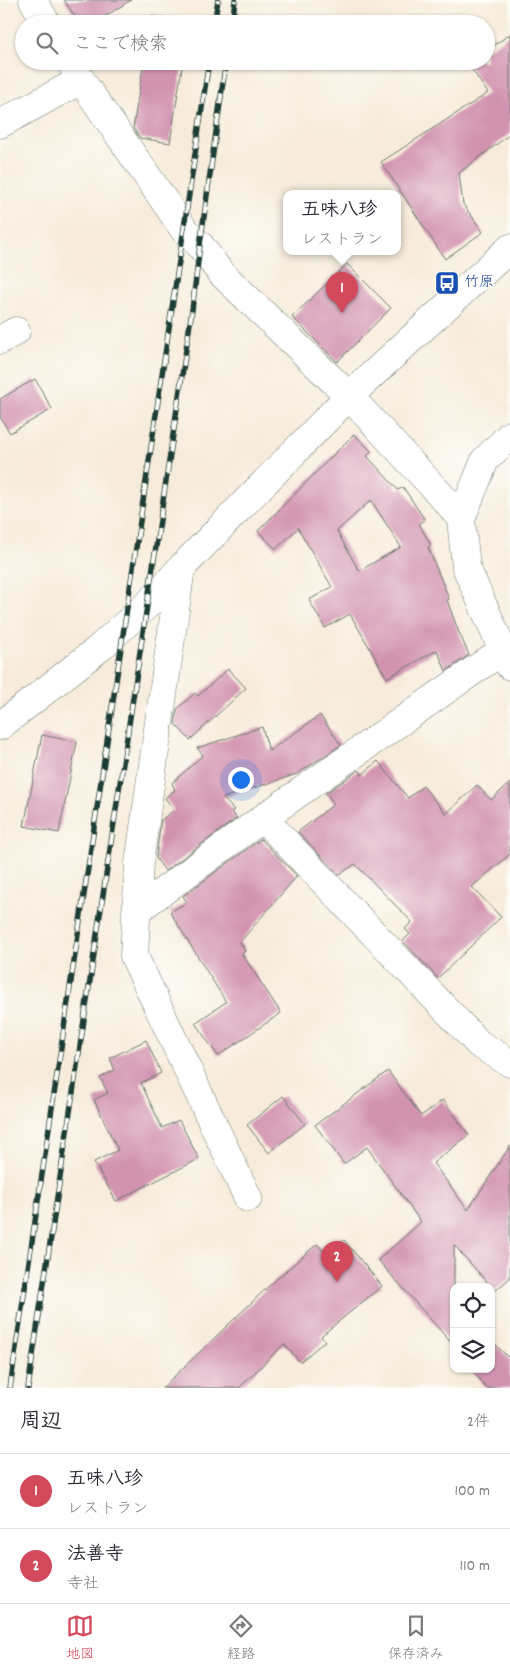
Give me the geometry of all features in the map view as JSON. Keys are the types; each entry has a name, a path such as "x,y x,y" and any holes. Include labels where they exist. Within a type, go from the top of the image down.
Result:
{"street":[{"path":"33,0 42,15"},
{"path":"0,124 76,71 185,231 200,245 220,272 349,396 461,519"},
{"path":"0,726 96,650 148,604 349,396 510,248"},
{"path":"136,911 263,818 506,658 466,567 461,519 485,460 510,435"},
{"path":"182,568 139,863 134,956 248,1198"},
{"path":"263,818 479,1044 510,1063"}],"building":[{"path":"64,0 131,0 107,15 74,15"},
{"path":"510,34 510,134 459,173 463,204 483,232 445,259 381,162 488,93 472,70 495,70 495,45"},
{"path":"143,70 182,70 170,143 140,138 133,128"},
{"path":"347,264 391,308 337,362 292,317"},
{"path":"35,379 52,409 10,433 0,417 0,399"},
{"path":"354,434 371,451 367,456 398,490 403,487 425,520 419,523 431,546 428,547 469,655 446,671 437,650 387,678 350,614 325,628 309,600 332,587 298,528 276,549 258,531","holes":["371,500 401,547 359,571 337,531"]},
{"path":"228,669 246,688 190,740 175,724 177,709 195,693 198,696"},
{"path":"320,715 341,745 297,774 223,798 234,810 231,812 237,818 165,871 156,858 161,820 174,810 165,798 175,790 172,783 203,755 197,748 262,727 269,751"},
{"path":"42,735 77,742 59,833 24,826"},
{"path":"378,761 408,798 423,786 446,814 477,785 491,800 510,783 510,854 472,887 501,917 438,978 403,941 410,934 405,929 412,922 355,864 339,875 298,832 334,804 326,793 359,770 362,775"},
{"path":"261,839 297,876 240,942 245,951 242,954 281,1013 218,1056 195,1023 226,1002 170,912 187,902 183,896"},
{"path":"146,1040 161,1073 141,1083 162,1128 179,1120 199,1159 116,1201 94,1162 118,1150 94,1100 108,1093 100,1078 115,1070 110,1058"},
{"path":"388,1071 421,1116 443,1100 469,1135 433,1163 468,1210 510,1146 510,1278 495,1291 495,1283 488,1283 454,1245 454,1283 450,1283 450,1341 378,1260 421,1222 367,1147 344,1164 315,1125"},
{"path":"283,1096 305,1124 269,1153 247,1125"},
{"path":"344,1240 382,1286 321,1336 325,1341 300,1362 284,1344 239,1388 162,1388 272,1283 317,1244 326,1254"},
{"path":"495,1344 510,1359 510,1388 486,1388 474,1373 495,1373"}],"railway":[{"path":"216,15 218,0"},
{"path":"233,15 235,0"},
{"path":"10,1388 208,70"},
{"path":"28,1388 192,310 225,70"}],"place":[{"name":"竹原","path":"447,283"},
{"name":"五味八珍","path":"342,313"},
{"name":"法善寺","path":"337,1282"}]}
